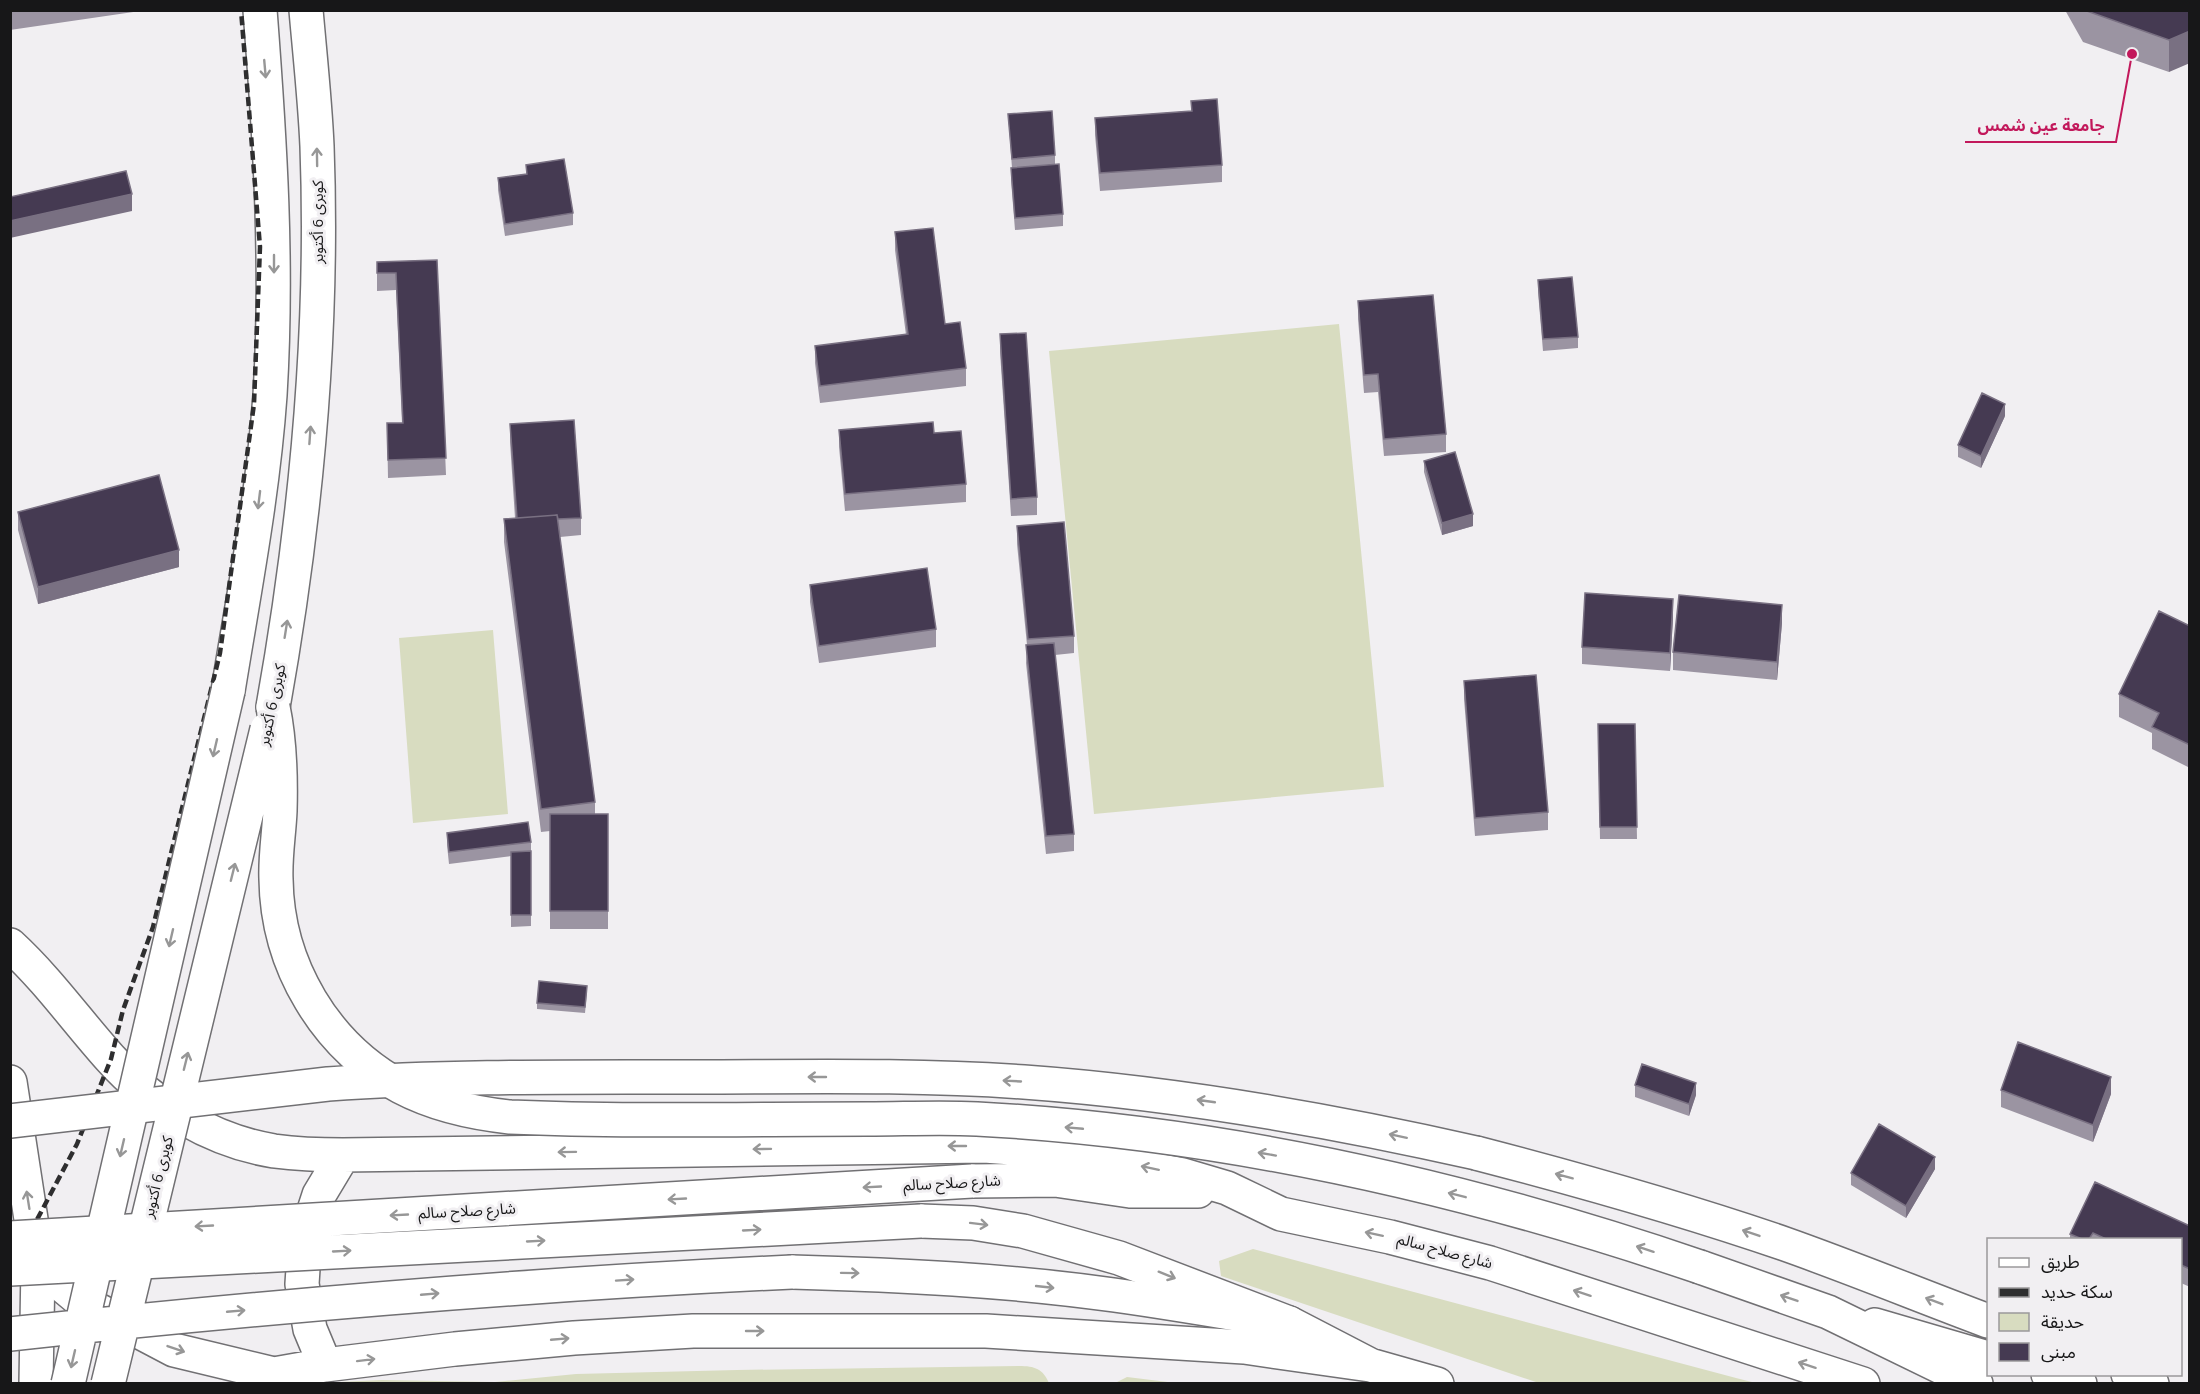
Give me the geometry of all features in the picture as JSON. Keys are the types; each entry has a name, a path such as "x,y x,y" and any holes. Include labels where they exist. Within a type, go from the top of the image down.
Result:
{"main road":[{"path":"68,1383 228,691 253,548 270,397 274,286 271,144 260,10"},
{"name":"كوبرى 6 أكتوبر","path":"108,1383 273,707 297,555 308,452 315,349 318,247 317,144 306,10"},
{"path":"273,707 280,771 280,813 276,857 277,904 284,938 295,971 318,1012 347,1047 383,1076 423,1097 466,1111 533,1118 976,1119 1134,1134 1291,1159 1446,1192 1599,1234 1828,1312 1987,1357"},
{"path":"10,945 57,993 111,1059 151,1096 178,1115 208,1131 240,1143 273,1150 343,1155 984,1146 1055,1151 1088,1156 1183,1175 1227,1188"},
{"path":"10,1121 328,1084 533,1077 922,1077 1023,1082 1174,1097 1315,1119 1476,1153 1601,1186 1726,1224 1987,1321"},
{"path":"10,1082 24,1267 36,1383"},
{"path":"325,1365 310,1329 302,1284 305,1238 319,1195 343,1155"},
{"name":"شارع صلاح سالم","path":"10,1238 982,1181 1055,1180 1151,1192 1227,1188 1281,1214 1390,1237 1490,1263 1863,1383"},
{"path":"24,1267 921,1221 973,1223 1023,1231 1073,1243 1162,1273 1289,1323 1370,1365"},
{"path":"10,1232 24,1267 81,1301 174,1350 265,1379 325,1365 455,1349 586,1337 693,1331 894,1330 986,1331 1244,1347 1370,1365 1437,1383"},
{"path":"10,1334 183,1315 487,1289 792,1272 906,1275 1038,1286 1114,1295 1289,1323"},
{"path":"1828,1312 1976,1383"},
{"path":"2055,1376 2080,1383"},
{"path":"2133,1376 2152,1383"}],"green space":[{"path":"1339,324 1384,787 1094,814 1049,351"},
{"path":"493,630 508,814 413,823 399,638"},
{"path":"1253,1249 1756,1383 1539,1383 1221,1276 1219,1261"},
{"path":"1019,1366 1038,1369 1049,1383 318,1383 382,1380 495,1382 576,1374"},
{"path":"1127,1377 1176,1383 1115,1383"}],"building":[{"path":"2084,10 2190,10 2190,31 2169,40"},
{"path":"1217,99 1222,165 1100,173 1095,118 1192,111 1191,101"},
{"path":"1052,111 1055,155 1012,159 1008,114"},
{"path":"564,159 573,213 505,224 498,178 527,174 526,165"},
{"path":"1059,164 1063,214 1015,218 1011,168"},
{"path":"126,171 132,194 10,221 10,197"},
{"path":"933,228 945,324 960,322 966,368 820,386 815,346 908,334 895,232"},
{"path":"437,260 446,458 388,460 387,423 403,423 396,273 377,273 377,262"},
{"path":"1572,277 1578,337 1543,339 1538,280"},
{"path":"1433,295 1446,434 1384,439 1378,374 1364,375 1358,301"},
{"path":"1026,333 1037,497 1011,499 1000,334"},
{"path":"1982,393 2005,404 1981,456 1958,445"},
{"path":"574,420 581,518 558,519 557,515 517,518 510,424"},
{"path":"933,422 934,433 961,431 966,484 845,494 839,430"},
{"path":"1455,452 1473,514 1442,523 1424,461"},
{"path":"159,475 179,550 38,587 18,512"},
{"path":"557,515 595,802 541,809 504,519"},
{"path":"1064,522 1074,636 1028,639 1017,526"},
{"path":"927,568 936,629 819,646 810,585"},
{"path":"1585,593 1673,599 1670,653 1582,647"},
{"path":"1679,595 1782,605 1777,662 1673,652"},
{"path":"2159,611 2190,626 2190,745 2152,727 2159,713 2119,694"},
{"path":"1054,643 1074,834 1046,836 1026,645"},
{"path":"1536,675 1548,812 1475,818 1464,681"},
{"path":"1598,724 1635,724 1637,827 1600,827"},
{"path":"550,814 608,814 608,911 550,911"},
{"path":"528,822 531,842 449,852 447,833"},
{"path":"531,851 531,915 511,915 511,852"},
{"path":"539,981 587,986 585,1007 537,1003"},
{"path":"2018,1042 2111,1077 2093,1125 2001,1090"},
{"path":"1642,1064 1696,1083 1689,1104 1635,1085"},
{"path":"1879,1124 1935,1157 1906,1206 1851,1173"},
{"path":"2095,1182 2190,1226 2190,1269 2182,1265 2182,1238 2104,1238 2093,1233 2090,1238 2080,1238 2070,1234"}],"railway":[{"path":"10,1266 22,1248 77,1144 111,1059 123,1010 153,927 220,653 254,404 260,247 241,10"}],"place":[{"name":"جامعة عين شمس","path":"2132,54"}]}
